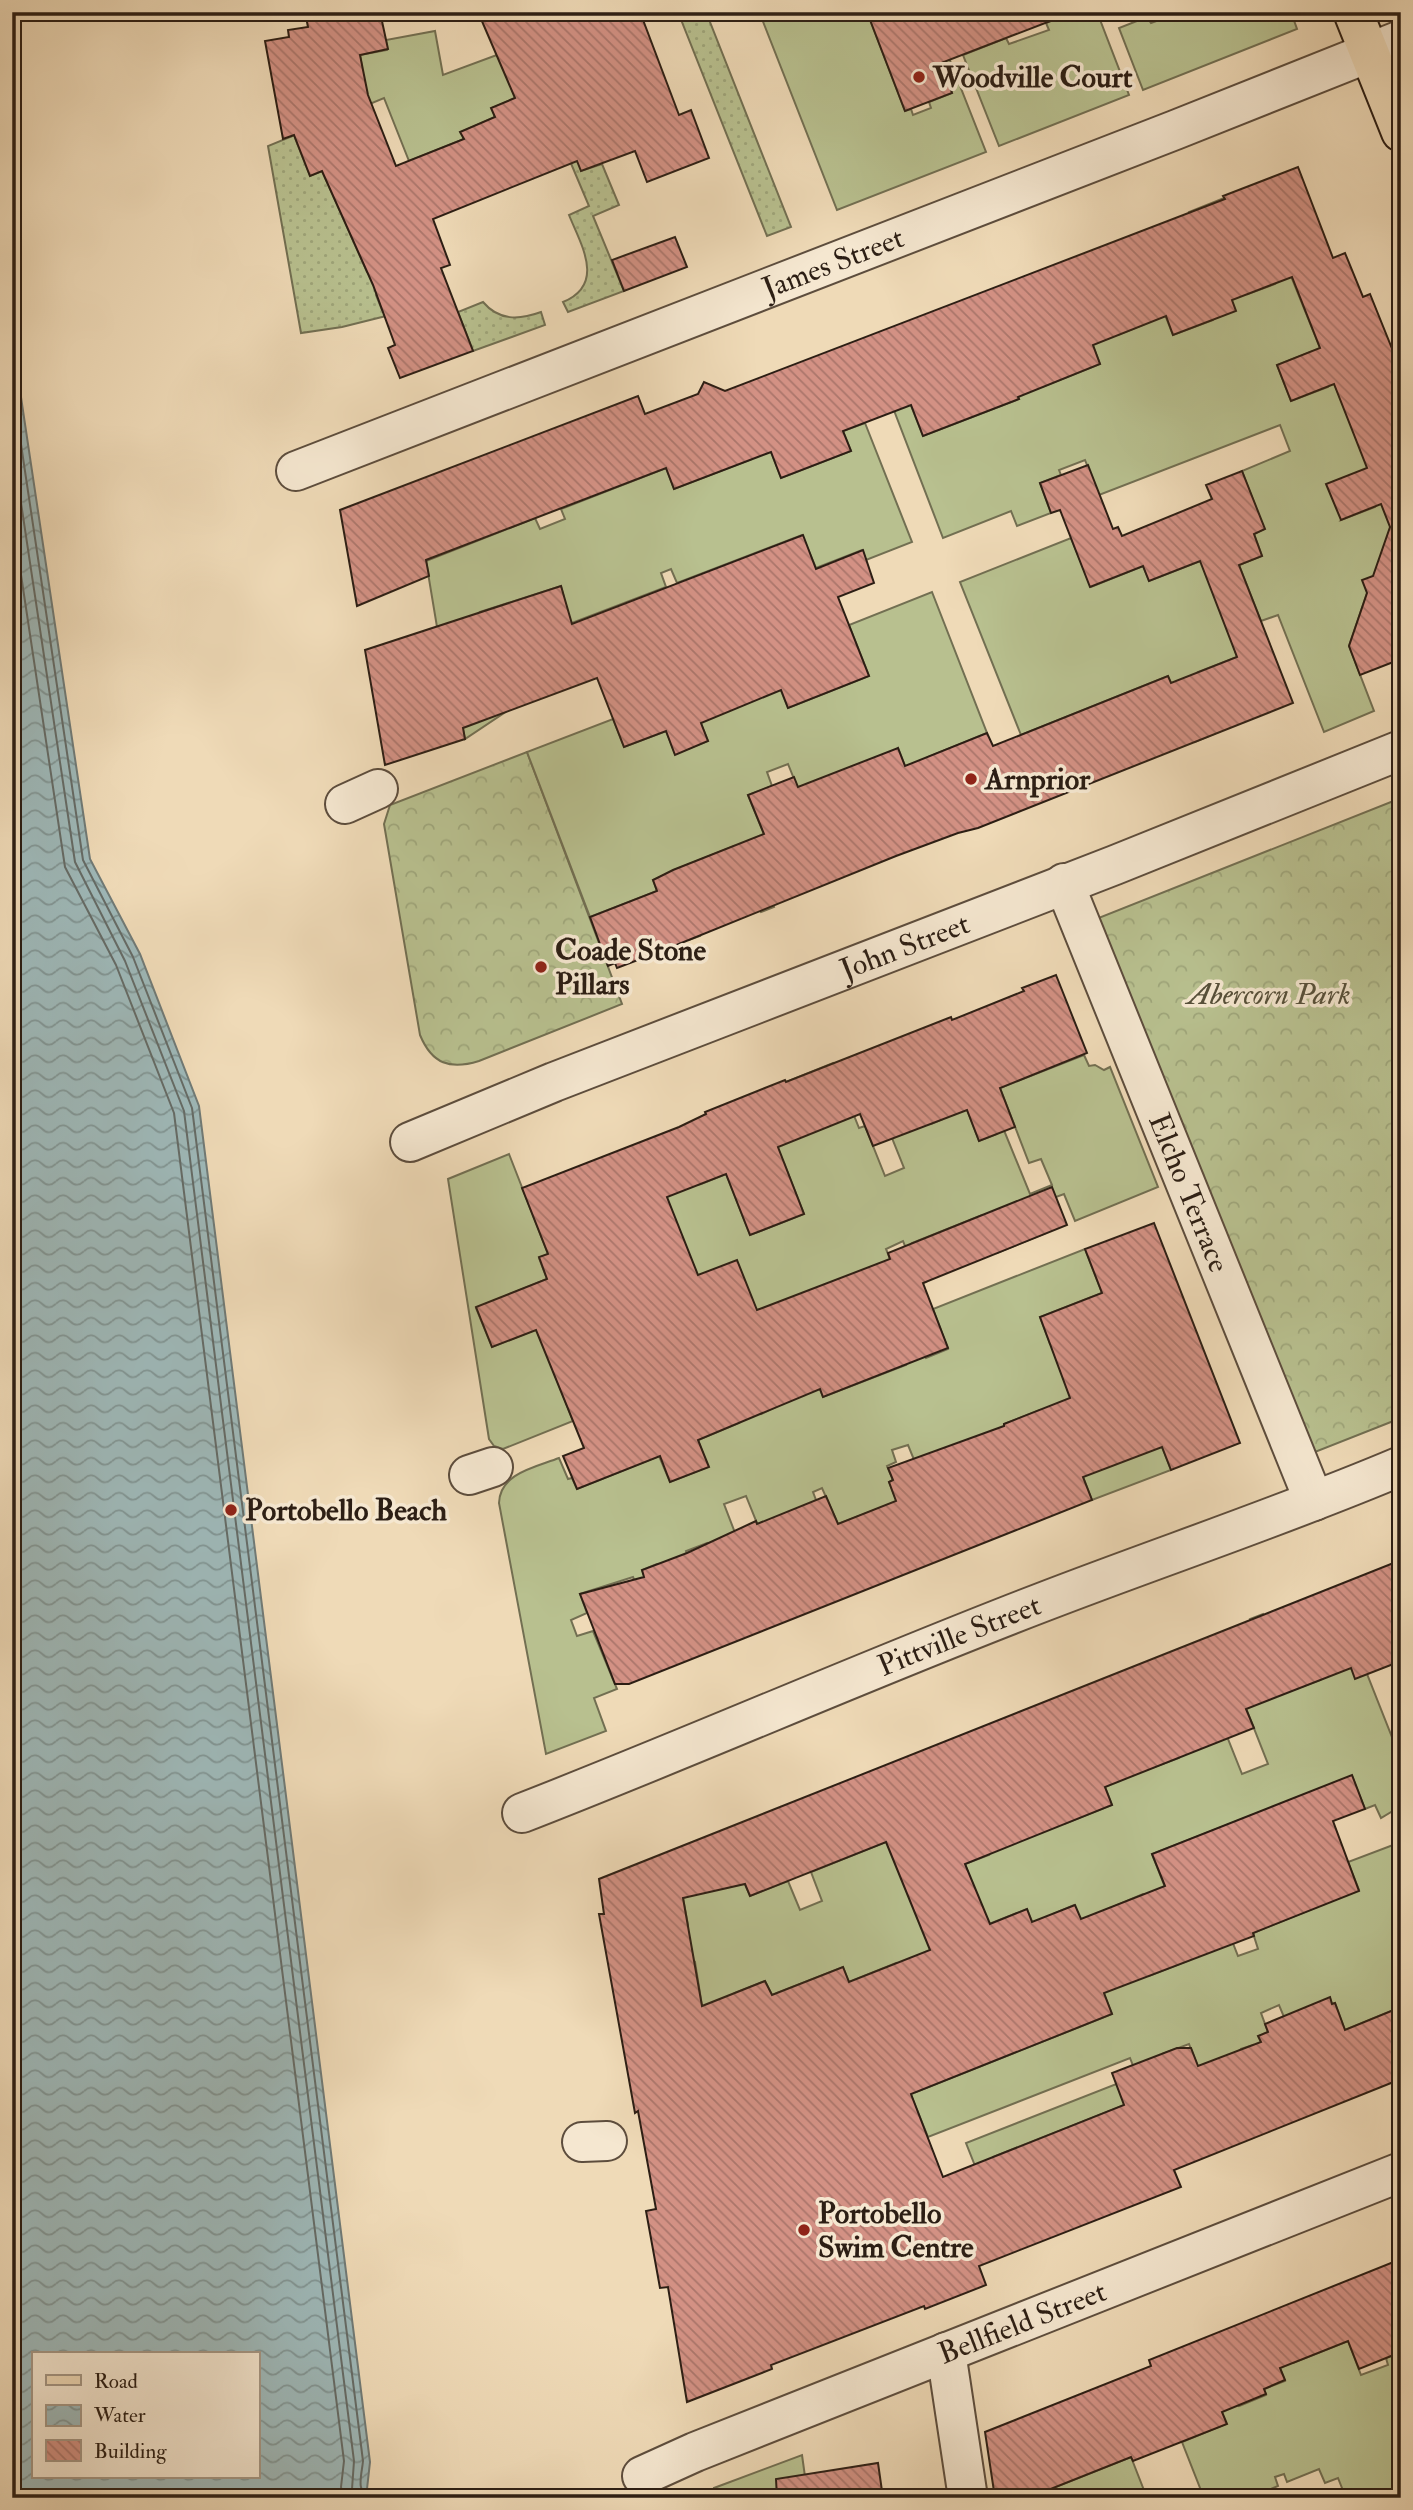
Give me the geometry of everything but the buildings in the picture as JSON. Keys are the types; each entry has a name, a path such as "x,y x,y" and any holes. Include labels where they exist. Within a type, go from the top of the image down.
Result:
{"main road":[{"path":"1353,12 1385,46 1401,132"}],"street":[{"name":"James Street","path":"309,466 1385,46"},
{"name":"John Street","path":"424,1136 554,1082 1401,750"},
{"name":"Elcho Terrace","path":"1064,883 1314,1501"},
{"name":"Pittville Street","path":"537,1807 1042,1602 1401,1466"},
{"name":"Bellfield Street","path":"642,2476 689,2454 1401,2172"},
{"path":"946,2352 968,2498"}],"green space":[{"path":"507,12 564,12 581,171 602,164 619,205 593,216 624,291 568,312 563,302 584,285 587,274 584,251 569,215 589,206"},
{"path":"678,12 706,12 791,227 767,236"},
{"path":"769,12 867,12 905,111 911,109 913,115 931,108 929,102 952,93 940,61 949,58 986,152 837,210 762,19"},
{"path":"1073,12 1097,12 1129,95 999,146 963,55 1006,38 1009,44 1049,30 1046,23"},
{"path":"1166,12 1291,12 1297,29 1143,90 1119,28 1147,17 1151,23 1167,17"},
{"path":"435,31 443,75 521,46 532,91 492,108 495,117 461,132 464,139 409,161 384,98 343,115 362,67 360,55 387,50 386,40"},
{"path":"358,109 295,138 310,176 322,171 367,272 373,272 381,291 376,295 382,310 388,310 390,315 342,327 301,333 268,146"},
{"path":"1224,198 1252,269 1248,294 1275,284 1268,265 1284,259 1322,353 1313,351 1277,365 1291,401 1328,387 1332,378 1371,473 1341,520 1375,507 1380,498 1394,533 1367,593 1349,646 1374,711 1324,732 1278,615 1261,621 1239,565 1262,556 1254,534 1264,529 1242,471 1290,451 1280,425 1099,495 1085,460 1059,470 1061,475 1040,483 1051,513 1017,526 1011,511 943,538 890,400 906,393 923,436 1019,399 1015,389 1042,387 1100,364 1086,328 1118,335 1145,324 1159,300 1173,335 1213,320 1215,278 1189,212"},
{"path":"483,302 503,316 517,317 541,312 545,325 473,351 458,312"},
{"path":"865,423 912,542 866,560 862,550 816,568 802,535 677,583 671,569 661,573 666,587 551,631 564,598 561,586 480,612 510,709 465,739 454,685 447,687 426,561 535,518 540,529 565,519 561,509 666,468 674,489 752,459 763,431 781,478 851,451 843,431"},
{"path":"1071,538 1091,587 1143,566 1149,581 1208,558 1237,657 1198,672 1221,731 1195,742 1168,676 1021,735 960,582"},
{"path":"932,592 987,733 928,757 945,800 922,809 898,748 813,826 788,764 767,772 772,786 748,795 768,844 752,851 774,907 761,912 734,846 674,870 700,936 689,940 664,875 653,880 657,891 590,917 527,752 613,719 624,747 666,731 675,754 708,741 699,719 770,663 788,708 869,676 849,625"},
{"path":"527,752 622,1004 479,1061 459,1065 443,1062 430,1053 420,1035 384,824 390,805"},
{"name":"Abercorn Park","path":"1401,798 1401,1418 1315,1452 1096,919"},
{"path":"1084,1055 1089,1066 1095,1065 1104,1070 1110,1067 1158,1187 1075,1221 1064,1194 1034,1205 1046,1233 997,1253 982,1215 912,1243 926,1282 921,1284 903,1241 886,1249 903,1291 757,1310 679,1283 665,1192 701,1184 726,1174 750,1235 804,1214 784,1163 771,1150 786,1082 833,1063 859,1128 865,1126 885,1176 904,1168 888,1128 931,1124 943,1119 959,1089 979,1141 997,1134 968,1060 1001,1123 1030,1194 1052,1185 1041,1159 1029,1163 1000,1088"},
{"path":"509,1154 548,1254 539,1258 547,1279 476,1308 492,1347 542,1327 549,1360 573,1421 503,1449 494,1446 489,1439 448,1179"},
{"path":"1085,1249 1102,1293 1040,1317 1050,1344 1155,1429 1171,1470 1092,1500 1070,1443 1040,1410 1004,1424 1014,1450 926,1489 908,1445 892,1450 896,1462 887,1466 893,1480 889,1482 895,1497 901,1500 838,1524 822,1488 813,1492 816,1500 765,1543 746,1496 724,1504 745,1559 712,1555 707,1543 686,1551 690,1562 657,1564 642,1570 653,1598 641,1596 633,1577 580,1594 587,1613 571,1620 577,1636 593,1631 617,1689 594,1698 606,1731 546,1754 499,1503 501,1493 512,1478 530,1468 559,1458 568,1479 572,1478 577,1489 659,1456 670,1482 708,1467 698,1440 739,1423 727,1391 761,1414 778,1406 808,1359 823,1397 906,1365 890,1326 910,1318 926,1358 948,1349 933,1309"},
{"path":"1263,1614 1293,1690 1320,1680 1350,1664 1367,1674 1401,1760 1401,1806 1381,1818 1375,1805 1365,1809 1352,1776 1152,1854 1170,1900 1143,1894 1103,1911 1087,1934 1074,1905 1053,1914 1065,1943 1044,1951 1027,1909 948,1940 908,1989 896,1963 849,1982 843,1967 772,1995 765,1981 735,1993 703,2012 695,1962 688,1963 688,1925 683,1898 742,1877 750,1896 788,1881 800,1910 822,1901 811,1872 893,1839 969,1875 965,1864 989,1855 967,1798 1064,1824 1112,1805 1092,1753 1141,1772 1179,1758 1218,1714 1242,1774 1268,1764 1244,1703 1278,1690 1250,1619"},
{"path":"1401,1842 1401,2007 1345,2030 1335,2003 1332,2004 1330,1998 1292,2036 1279,2005 1261,2013 1268,2032 1259,2036 1268,2059 1259,2062 1253,2045 1241,2049 1205,2084 1189,2044 1162,2054 1145,2097 993,2157 985,2191 966,2143 1137,2076 1130,2058 928,2137 890,2043 916,2092 1112,2014 1092,1964 1138,1945 1149,1976 1190,1960 1221,1913 1238,1956 1258,1949 1253,1933 1359,1890 1348,1862"},
{"path":"1348,2341 1361,2375 1388,2365 1386,2358 1401,2352 1401,2498 1346,2498 1338,2478 1325,2483 1319,2469 1287,2482 1284,2474 1275,2477 1278,2486 1249,2498 1204,2498 1182,2442 1226,2424 1211,2384 1239,2406 1266,2395 1264,2389 1285,2381 1278,2363 1293,2363"},
{"path":"802,2455 808,2498 716,2498 714,2488"},
{"path":"1131,2457 1147,2498 1028,2498"}],"water":[{"path":"12,337 90,859 140,954 199,1106 370,2462 367,2489 386,2498 12,2498"}],"place":[{"name":"Woodville Court","path":"919,77"},
{"name":"Arnprior","path":"971,779"},
{"name":"Coade Stone Pillars","path":"541,967"},
{"name":"Portobello Beach","path":"231,1510"},
{"name":"Portobello Swim Centre","path":"804,2230"}]}
